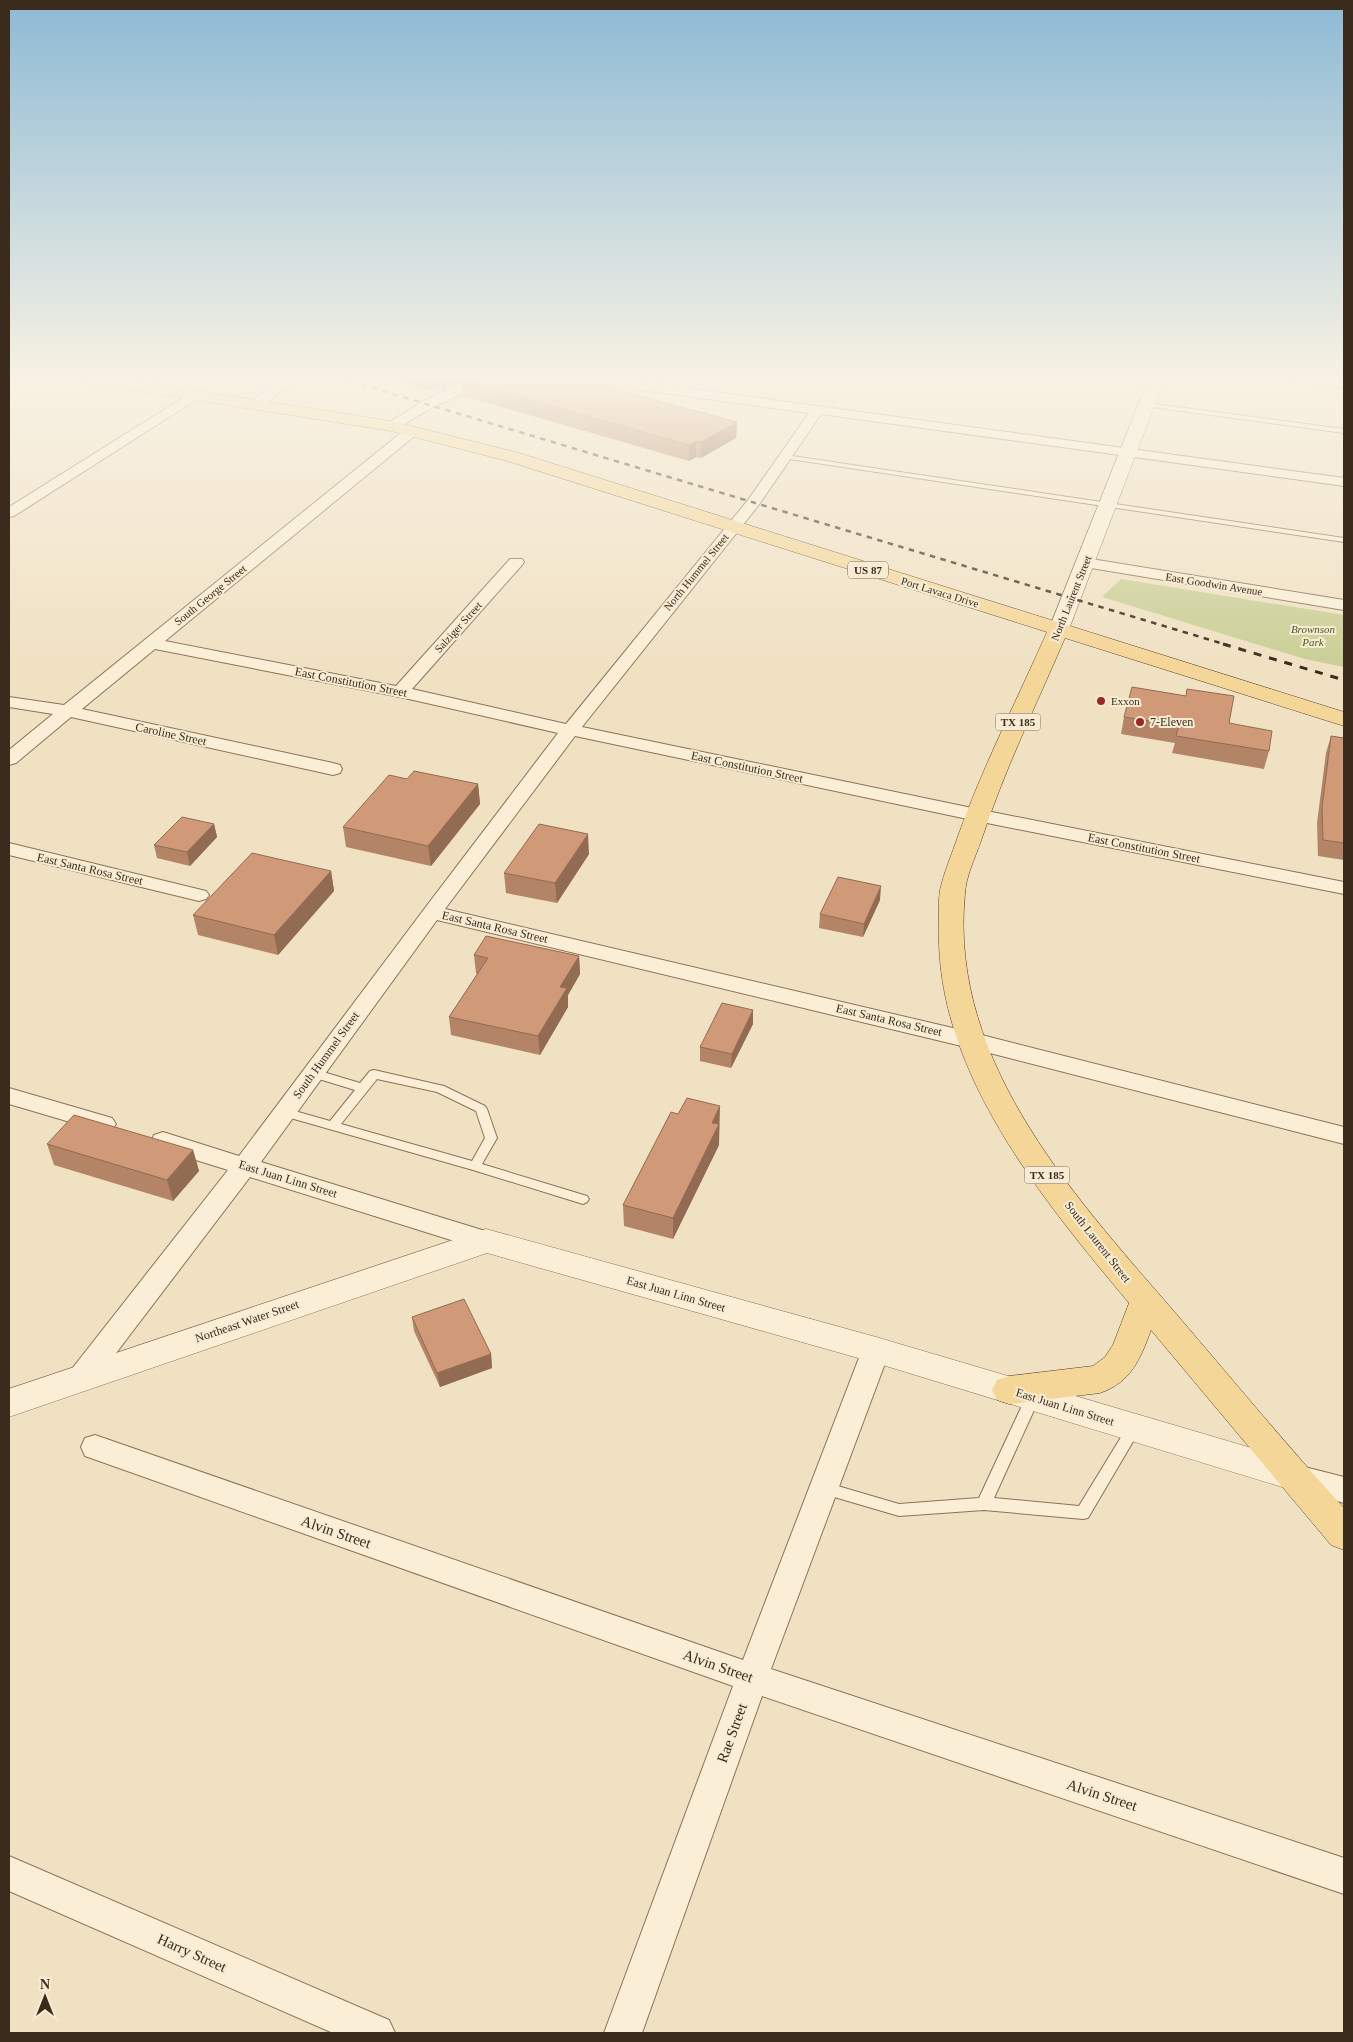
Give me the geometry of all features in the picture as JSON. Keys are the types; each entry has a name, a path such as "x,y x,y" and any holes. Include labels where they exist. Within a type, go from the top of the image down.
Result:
{"main road":[{"name":"Port Lavaca Drive","path":"563,473 731,528 1344,719"},
{"name":"North Laurent Street","path":"977,815 1059,629"},
{"name":"South Laurent Street","path":"977,815 952,893 950,954 970,1040 1012,1127 1086,1229 1292,1475 1344,1534"},
{"path":"1021,1394 1100,1379 1117,1367 1146,1301"}],"street":[{"path":"9,513 71,473"},
{"name":"South George Street","path":"9,759 360,473"},
{"name":"North Hummel Street","path":"570,730 753,503 774,473"},
{"name":"North Laurent Street","path":"1059,629 1121,473"},
{"path":"1279,473 1344,482"},
{"name":"Salziger Street","path":"400,692 516,562"},
{"name":"East Goodwin Avenue","path":"1085,563 1344,605"},
{"name":"East Constitution Street","path":"151,643 400,692 570,730 977,815 1344,888"},
{"name":"Caroline Street","path":"9,702 67,711 333,769"},
{"name":"South Hummel Street","path":"81,1378 245,1166 432,912 570,730"},
{"name":"East Santa Rosa Street","path":"9,849 200,895"},
{"name":"East Santa Rosa Street","path":"432,912 970,1040 1344,1136"},
{"name":"East Juan Linn Street","path":"9,1096 245,1166 486,1241 876,1350 1344,1490"},
{"name":"Northeast Water Street","path":"9,1403 486,1241"},
{"name":"Rae Street","path":"623,2033 752,1678 876,1350"},
{"name":"Alvin Street","path":"95,1447 752,1678 1344,1876"},
{"name":"Harry Street","path":"9,1873 376,2033"}],"lane":[{"path":"895,473 1344,540"},
{"path":"312,1073 363,1088"},
{"path":"333,1126 374,1074 440,1088 481,1109 491,1138 475,1166"},
{"path":"284,1112 475,1166 583,1199"},
{"path":"984,1504 1021,1394"},
{"path":"824,1488 899,1510 984,1504 1083,1513 1134,1428"}],"green space":[{"name":"Brownson Park","path":"1121,579 1344,615 1344,667 1305,659 1102,597"}],"building":[{"path":"1132,687 1186,696 1187,689 1234,696 1229,723 1272,731 1269,751 1176,736 1179,725 1124,717"},
{"path":"1331,736 1344,738 1344,843 1323,840 1322,807"},
{"path":"414,771 478,784 428,846 343,827 389,775 407,779"},
{"path":"182,817 214,824 187,852 154,845"},
{"path":"539,824 588,834 555,883 504,873"},
{"path":"252,853 331,871 274,935 193,915"},
{"path":"838,877 881,886 864,924 820,914"},
{"path":"486,936 579,956 560,987 567,988 538,1036 449,1017 488,958 474,955"},
{"path":"722,1003 753,1010 732,1054 700,1047"},
{"path":"687,1098 720,1106 712,1123 719,1124 673,1218 623,1205 671,1112 678,1114"},
{"path":"74,1115 193,1150 167,1180 47,1144"},
{"path":"464,1299 491,1354 437,1373 412,1317"}],"railway":[{"path":"657,473 1227,645"},
{"path":"1223,644 1344,680"}],"place":[{"name":"Exxon","path":"1101,701"},
{"name":"7-Eleven","path":"1140,722"}]}
